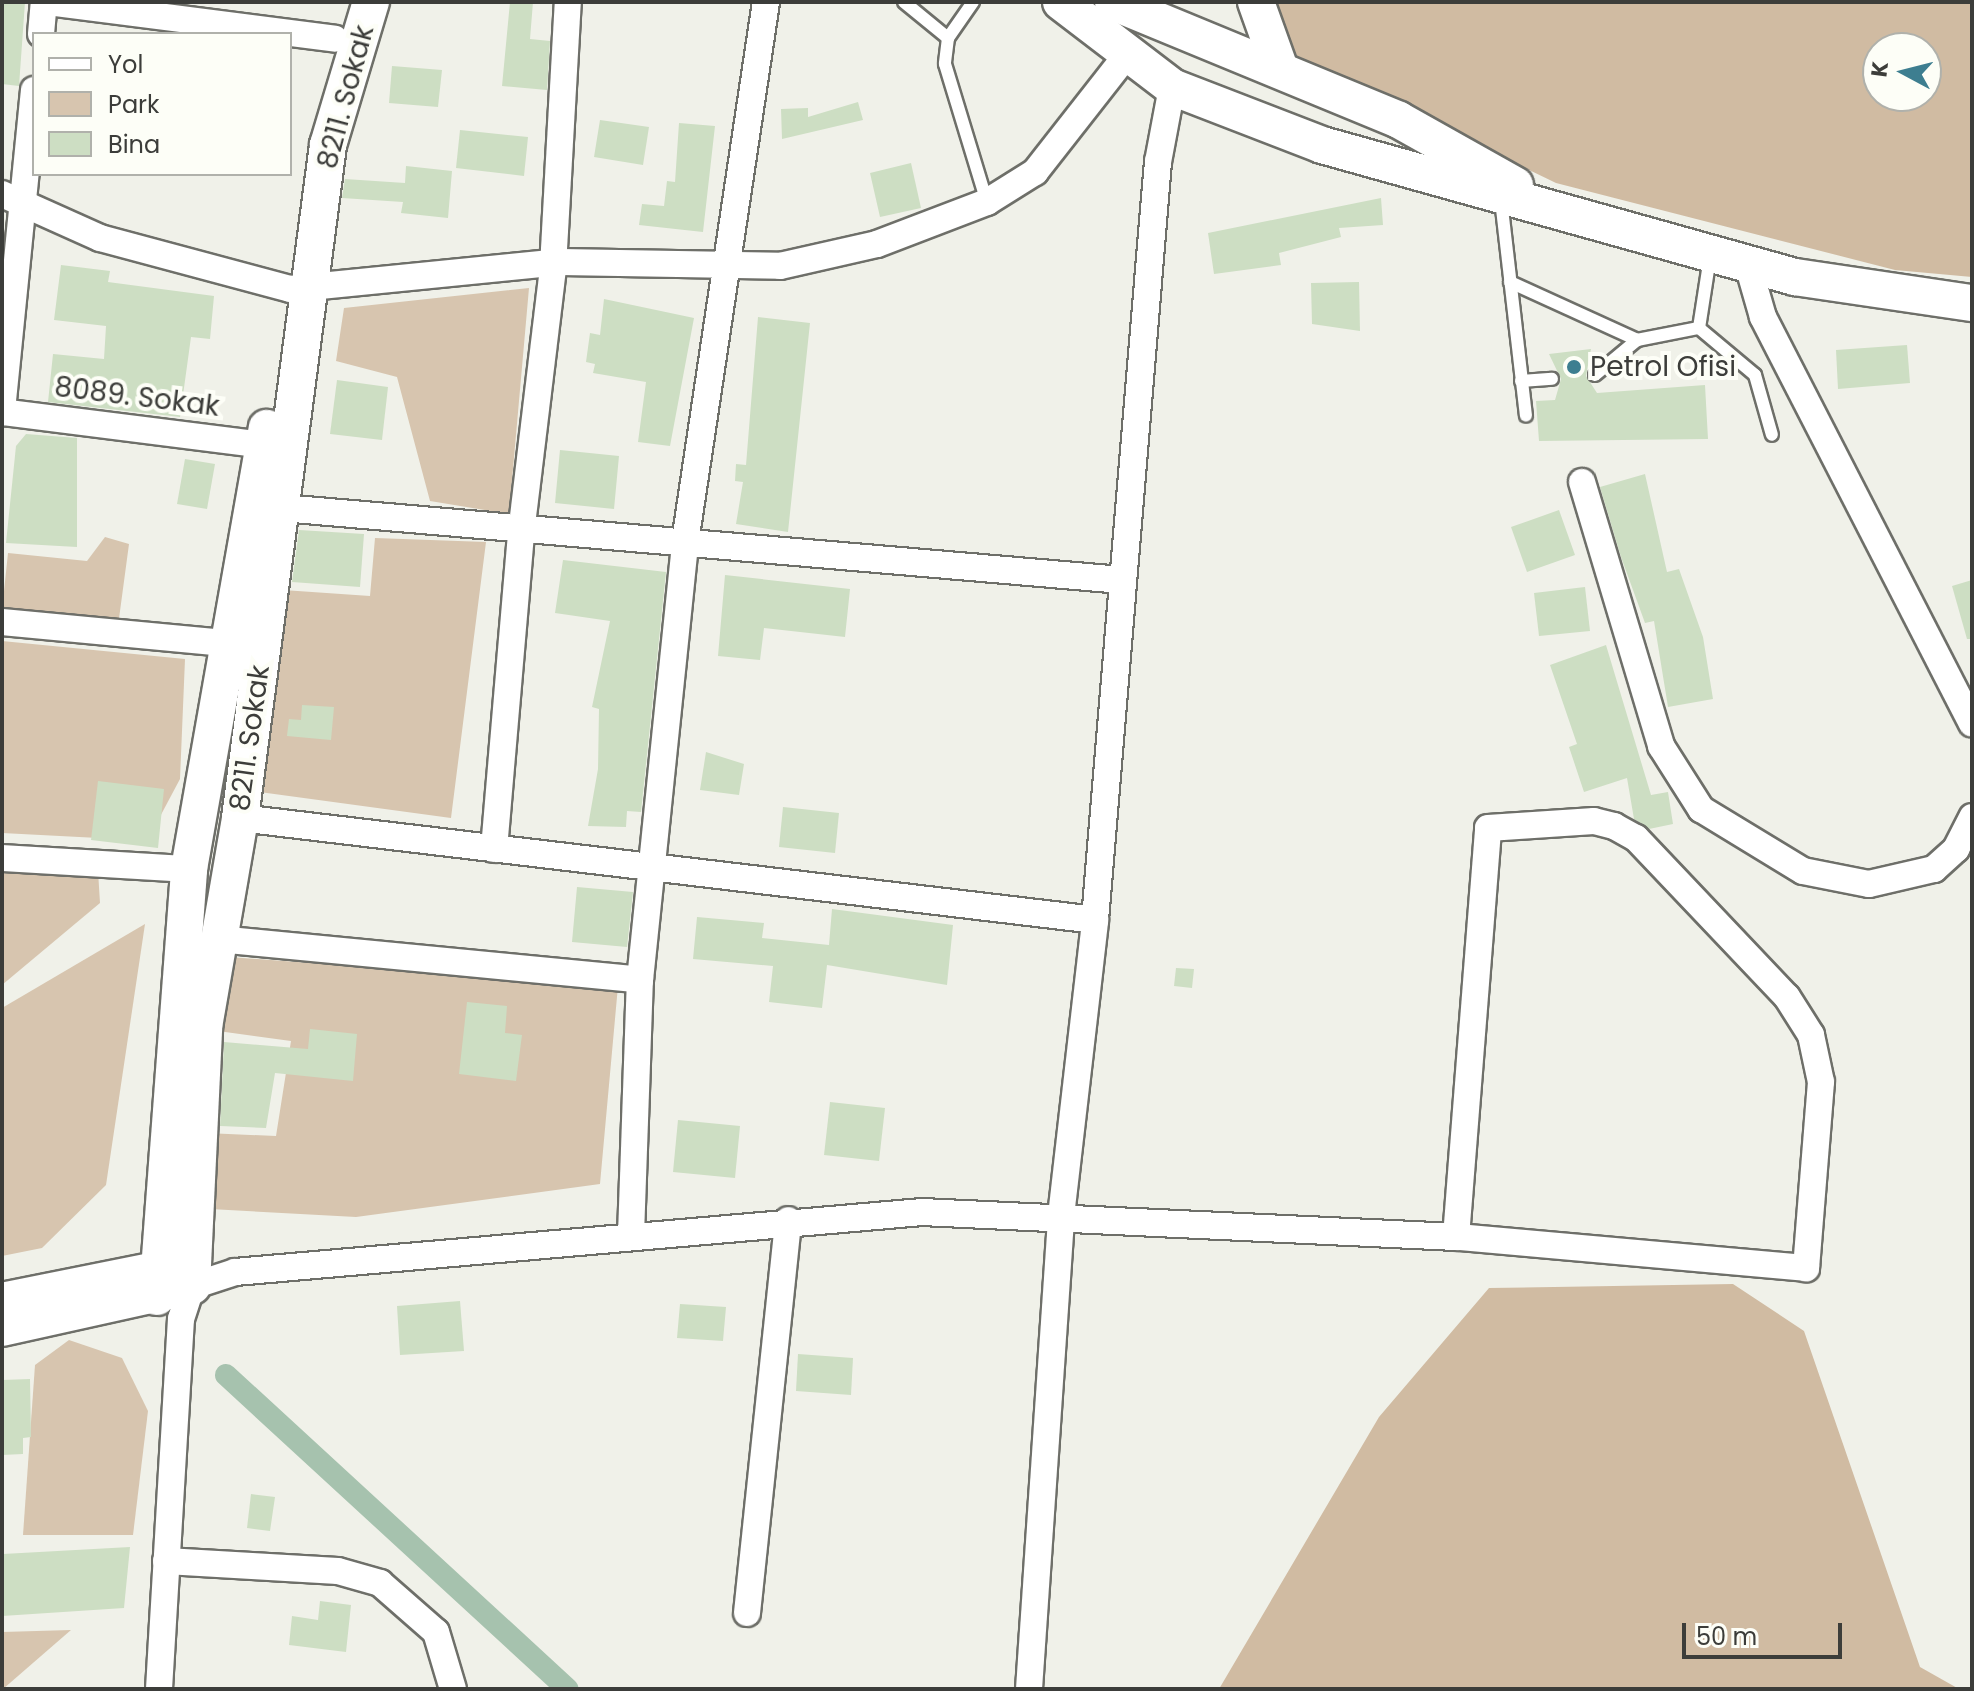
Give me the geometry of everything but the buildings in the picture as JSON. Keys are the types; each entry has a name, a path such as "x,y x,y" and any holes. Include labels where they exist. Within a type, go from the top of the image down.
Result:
{"street":[{"path":"41,32 46,2 280,32"},
{"path":"159,1689 189,869 233,644 264,445 300,289 335,39 344,2"},
{"name":"8211. Sokak","path":"175,1287 204,1027 240,818 282,508 300,289 328,145 371,2"},
{"path":"494,849 521,533 553,267 568,2"},
{"path":"631,1235 640,980 685,542 766,2"},
{"path":"1061,2 1126,56 1172,87 1245,116 1500,195 1748,265 1972,303"},
{"path":"1113,2 1175,16 1280,69 1399,120 1569,214"},
{"path":"1256,2 1280,69"},
{"path":"1029,1689 1061,1216 1095,920 1158,162 1172,87 1175,16"},
{"path":"292,33 335,39"},
{"path":"11,198 100,238 300,289 553,267 780,266 877,244 987,202 1035,172 1126,56"},
{"path":"1245,116 1280,69"},
{"path":"2,412 11,198 32,99"},
{"path":"1748,265 1763,317 1972,723"},
{"name":"8089. Sokak","path":"2,412 264,445"},
{"path":"1582,482 1661,746 1701,809 1803,871 1869,884 1904,881 1934,869 1956,849 1972,817"},
{"path":"282,508 521,533 685,542 1122,580"},
{"path":"2,622 233,644"},
{"path":"240,818 1095,920"},
{"path":"2,1328 235,1272 788,1220 922,1212 1061,1216 1456,1237 1806,1268 1821,1082 1811,1035 1797,1009 1733,940 1636,838 1614,826 1488,828 1456,1237"},
{"path":"2,858 189,869"},
{"path":"218,939 640,980"},
{"path":"747,1613 788,1220"},
{"path":"2,1301 175,1287"},
{"path":"166,1561 338,1571 380,1583 436,1632 453,1689"}],"lane":[{"path":"904,2 948,38"},
{"path":"973,2 948,38 945,64 987,202"},
{"path":"1500,195 1526,416"},
{"path":"1699,328 1710,255"},
{"path":"1510,282 1637,340"},
{"path":"1595,375 1637,340 1699,328"},
{"path":"1699,328 1755,375 1772,435"},
{"path":"1521,381 1552,379"}],"green space":[{"path":"529,288 509,514 430,501 397,377 336,361 344,308"},
{"path":"105,537 129,544 118,626 2,610 8,553 87,561"},
{"path":"375,538 486,542 451,818 253,791 283,590 370,596"},
{"path":"2,641 185,659 180,779 155,826 137,840 2,833"},
{"path":"2,864 98,871 100,903 2,985"},
{"path":"145,924 106,1185 42,1248 2,1256 2,1008"},
{"path":"229,957 618,986 600,1184 356,1217 210,1209 206,1133 276,1136 291,1041 218,1031"},
{"path":"69,1340 122,1358 148,1411 133,1535 23,1535 35,1365"},
{"path":"71,1630 3,1689 2,1689 2,1632"}],"shaded area":[{"path":"1276,2 1972,2 1972,277 1895,270 1556,183 1292,56"},
{"path":"1733,1284 1804,1331 1920,1667 1959,1689 1219,1689 1379,1417 1489,1288"}],"waterway":[{"path":"226,1375 567,1689"}],"place":[{"name":"Petrol Ofisi","path":"1574,367"}]}
